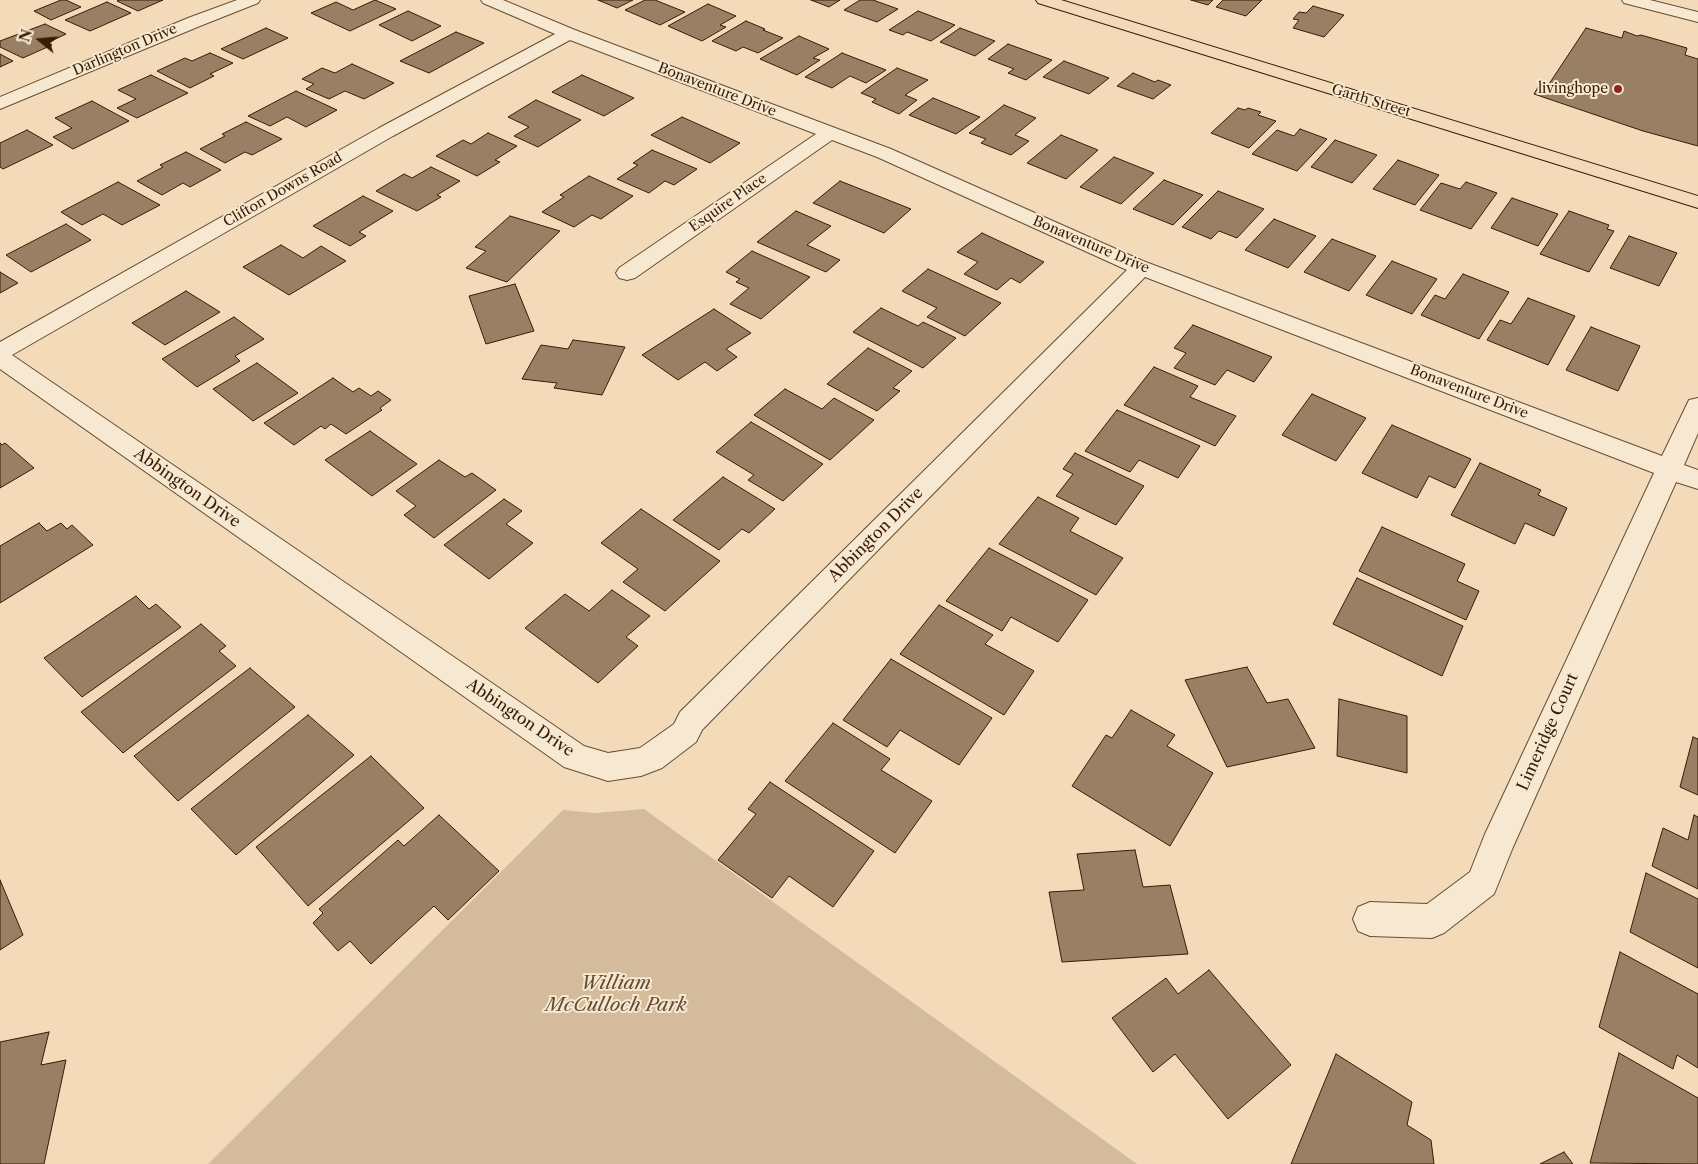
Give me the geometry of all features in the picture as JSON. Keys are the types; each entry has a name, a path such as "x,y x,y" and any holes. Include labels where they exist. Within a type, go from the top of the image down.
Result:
{"main road":[{"name":"Garth Street","path":"1044,0 1698,202"}],"street":[{"name":"Darlington Drive","path":"0,104 194,22 252,0"},
{"name":"Bonaventure Drive","path":"489,0 569,34 884,153 1142,267 1698,480"},
{"path":"1630,0 1698,17"},
{"name":"Clifton Downs Road","path":"0,352 386,132 569,34"},
{"name":"Esquire Place","path":"626,273 830,133"},
{"name":"Abbington Drive","path":"0,358 575,757 608,767 642,762 651,758 685,734 691,722 1142,267"},
{"name":"Limeridge Court","path":"1370,919 1432,920 1482,883 1497,845 1668,468 1691,425 1698,406"}],"green space":[{"name":"William McCulloch Park","path":"644,809 1137,1164 208,1164 563,810 595,813"}],"building":[{"path":"61,0 66,0 81,7 51,20 34,11"},
{"path":"163,0 138,11 117,1"},
{"path":"375,0 396,9 350,31 311,13 336,2 353,10"},
{"path":"598,0 633,0 617,8"},
{"path":"645,0 655,0 685,12 660,25 625,10"},
{"path":"811,0 840,0 829,7"},
{"path":"860,0 873,0 898,9 877,22 844,10"},
{"path":"1191,0 1213,0 1208,5"},
{"path":"1223,0 1262,0 1246,16 1216,7"},
{"path":"107,2 131,13 90,31 65,20"},
{"path":"708,4 736,16 720,25 726,27 702,41 668,26"},
{"path":"1313,6 1344,15 1324,37 1293,28 1299,20 1293,19 1299,12 1306,13"},
{"path":"408,11 441,26 412,41 379,25"},
{"path":"918,11 955,25 931,41 907,32 903,35 889,30"},
{"path":"746,21 783,38 758,53 743,47 736,51 712,41"},
{"path":"45,24 66,34 47,43 52,45 23,58 0,47 0,41"},
{"path":"266,28 288,38 243,59 221,49"},
{"path":"960,28 995,41 975,56 940,42"},
{"name":"livinghope","path":"1586,28 1622,38 1624,31 1637,36 1641,35 1687,48 1685,55 1698,59 1698,146 1643,131 1534,94 1541,82 1549,84"},
{"path":"456,32 484,43 429,73 400,61"},
{"path":"799,36 829,49 813,58 820,60 797,75 760,59"},
{"path":"1008,44 1052,60 1026,80 1008,73 1014,69 988,59"},
{"path":"210,53 233,63 210,74 214,76 190,88 157,71 185,58 192,61"},
{"path":"842,53 886,70 866,83 850,76 832,88 805,77"},
{"path":"0,54 13,61 0,67"},
{"path":"1064,61 1109,78 1089,94 1043,77"},
{"path":"352,64 394,83 364,99 345,91 329,99 306,89 314,84 302,79 322,68 335,73"},
{"path":"897,68 928,80 905,95 917,100 899,114 872,102 876,99 861,93"},
{"path":"1133,73 1155,82 1158,80 1171,85 1153,99 1117,86"},
{"path":"151,75 188,93 137,118 117,108 136,99 118,90"},
{"path":"582,75 634,98 604,116 552,92"},
{"path":"296,91 337,110 306,127 287,117 270,126 248,116"},
{"path":"933,98 980,117 956,134 909,115"},
{"path":"536,100 581,120 538,147 514,136 529,127 508,117"},
{"path":"92,101 129,121 73,149 53,137 72,128 55,118"},
{"path":"1004,105 1036,118 1015,135 1029,141 1011,155 981,143 986,139 969,133"},
{"path":"1238,108 1245,110 1248,108 1261,112 1258,115 1276,121 1249,148 1211,133"},
{"path":"682,117 740,143 710,163 651,135"},
{"path":"246,122 282,139 252,155 245,152 225,163 200,149 225,136 222,134"},
{"path":"1300,129 1327,139 1297,171 1252,154 1277,130 1294,136"},
{"path":"27,130 53,145 3,169 0,167 0,143"},
{"path":"488,133 517,146 495,160 500,162 477,176 436,156 463,140 471,144"},
{"path":"1061,135 1098,150 1066,179 1027,163"},
{"path":"1335,140 1377,155 1352,183 1311,167"},
{"path":"652,150 697,169 674,185 665,181 649,193 617,179 638,165 633,163"},
{"path":"186,152 221,170 190,187 183,183 162,195 137,181 163,167 160,165"},
{"path":"1114,157 1154,173 1121,204 1080,187"},
{"path":"1398,160 1439,175 1415,205 1373,189"},
{"path":"431,167 460,181 437,195 441,197 417,211 376,191 404,174 412,178"},
{"path":"589,176 633,196 601,219 592,215 574,227 542,212 564,197 560,195"},
{"path":"1164,180 1203,195 1173,225 1133,209"},
{"path":"840,181 911,209 884,233 813,203"},
{"path":"118,182 160,205 122,225 103,214 82,225 61,212"},
{"path":"1466,182 1497,193 1471,229 1420,210 1441,183 1460,189"},
{"path":"1218,191 1264,209 1237,238 1219,231 1211,239 1182,227"},
{"path":"363,196 393,211 359,232 366,236 350,246 313,226"},
{"path":"1512,198 1558,214 1538,246 1491,228"},
{"path":"796,211 831,226 807,245 840,260 826,272 757,242"},
{"path":"1569,211 1609,225 1607,229 1614,231 1589,272 1540,254"},
{"path":"510,216 560,231 507,282 466,268 486,251 475,247"},
{"path":"1274,219 1316,236 1288,268 1245,250"},
{"path":"66,224 91,240 31,272 6,255"},
{"path":"982,233 1044,262 1020,283 1011,278 997,290 964,274 978,262 957,252"},
{"path":"1629,236 1677,253 1659,286 1610,268"},
{"path":"1332,239 1376,256 1349,291 1304,272"},
{"path":"281,245 303,258 321,246 346,261 289,295 243,267"},
{"path":"752,251 810,277 761,319 730,304 749,288 736,282 740,279 726,272"},
{"path":"1392,261 1437,279 1412,314 1366,295"},
{"path":"928,269 1001,303 965,336 927,317 937,308 902,291"},
{"path":"0,272 18,283 0,293"},
{"path":"1463,274 1509,292 1479,339 1421,315 1435,295 1445,299"},
{"path":"515,284 534,331 486,344 469,296"},
{"path":"186,291 220,312 165,345 132,323"},
{"path":"1528,298 1575,316 1548,365 1487,340 1500,320 1511,324"},
{"path":"881,308 918,326 923,322 956,338 923,368 853,332"},
{"path":"714,309 751,333 726,349 737,357 717,371 705,362 678,380 642,355"},
{"path":"234,317 264,339 235,356 240,361 197,387 162,359"},
{"path":"1193,325 1272,357 1254,382 1227,370 1215,385 1174,368 1186,353 1174,348"},
{"path":"1591,327 1640,346 1618,391 1566,370"},
{"path":"573,340 625,347 602,395 554,388 557,383 522,379 541,345 568,349"},
{"path":"868,348 912,371 893,388 900,391 877,411 827,384"},
{"path":"257,363 298,393 253,421 213,389"},
{"path":"1154,367 1198,386 1190,397 1236,416 1215,446 1124,405"},
{"path":"333,378 353,392 359,388 371,396 378,391 391,400 380,408 382,410 346,434 331,424 325,429 321,426 294,445 264,423"},
{"path":"785,389 822,409 834,398 874,420 830,460 754,415"},
{"path":"1312,394 1366,418 1336,461 1282,435"},
{"path":"1117,410 1200,446 1178,478 1139,460 1130,472 1085,451"},
{"path":"751,422 823,464 783,501 748,480 754,475 716,452"},
{"path":"1392,425 1471,459 1455,488 1429,476 1417,498 1362,473"},
{"path":"370,431 417,464 372,496 325,460"},
{"path":"0,443 2,445 5,443 34,468 0,488"},
{"path":"1075,453 1144,486 1116,525 1056,496 1073,474 1063,469"},
{"path":"439,460 465,477 472,473 496,490 434,538 404,515 416,506 396,491"},
{"path":"1480,463 1541,490 1538,495 1567,508 1554,536 1525,523 1515,544 1451,515"},
{"path":"723,477 775,509 749,533 742,529 719,550 673,520"},
{"path":"1038,497 1079,518 1070,531 1123,558 1096,595 999,544"},
{"path":"504,499 522,511 506,524 533,543 489,579 444,545"},
{"path":"641,509 720,561 665,611 623,582 638,569 601,543"},
{"path":"39,523 47,531 61,523 67,529 72,525 93,545 0,603 0,546"},
{"path":"1382,527 1465,564 1457,581 1479,591 1466,620 1359,571"},
{"path":"989,548 1088,600 1058,642 1011,617 1002,631 946,601"},
{"path":"1357,578 1463,626 1442,676 1333,624"},
{"path":"612,590 650,616 626,637 638,646 598,683 525,628 565,594 589,611"},
{"path":"136,596 149,609 156,604 181,627 82,697 44,658"},
{"path":"939,605 993,635 985,644 1034,671 1004,715 900,654"},
{"path":"201,624 226,646 219,651 236,666 123,753 81,712"},
{"path":"891,659 992,718 959,765 900,730 887,747 843,720"},
{"path":"1247,667 1267,703 1288,699 1315,748 1227,767 1185,680"},
{"path":"250,668 295,707 178,801 134,756"},
{"path":"1339,699 1407,716 1407,773 1337,756"},
{"path":"1131,710 1175,735 1167,746 1213,773 1170,846 1072,786 1106,735 1112,738"},
{"path":"308,715 354,755 236,855 191,809"},
{"path":"833,723 890,759 881,770 932,801 895,853 785,781"},
{"path":"1693,737 1698,739 1698,795 1680,787"},
{"path":"371,756 424,808 308,906 256,847"},
{"path":"770,782 874,851 833,907 789,876 772,898 718,860 756,814 748,809"},
{"path":"439,815 499,871 448,920 434,906 371,964 350,941 338,951 313,923 323,913 319,909 398,840 404,846"},
{"path":"1694,815 1698,817 1698,889 1652,866 1663,828 1688,840"},
{"path":"1135,850 1143,887 1170,885 1188,954 1062,962 1049,892 1084,890 1077,854"},
{"path":"1646,873 1698,899 1698,968 1630,932"},
{"path":"0,880 23,935 0,950"},
{"path":"1620,952 1698,994 1698,1068 1677,1055 1673,1069 1599,1027"},
{"path":"1209,970 1291,1065 1228,1119 1175,1054 1153,1072 1112,1018 1166,978 1178,994"},
{"path":"49,1032 41,1065 66,1060 44,1164 0,1164 0,1042"},
{"path":"1619,1053 1698,1098 1698,1164 1590,1163"},
{"path":"1336,1054 1412,1102 1407,1125 1431,1140 1434,1164 1291,1164"},
{"path":"1564,1152 1573,1164 1540,1164"}],"place":[{"name":"livinghope","path":"1618,89"}]}
